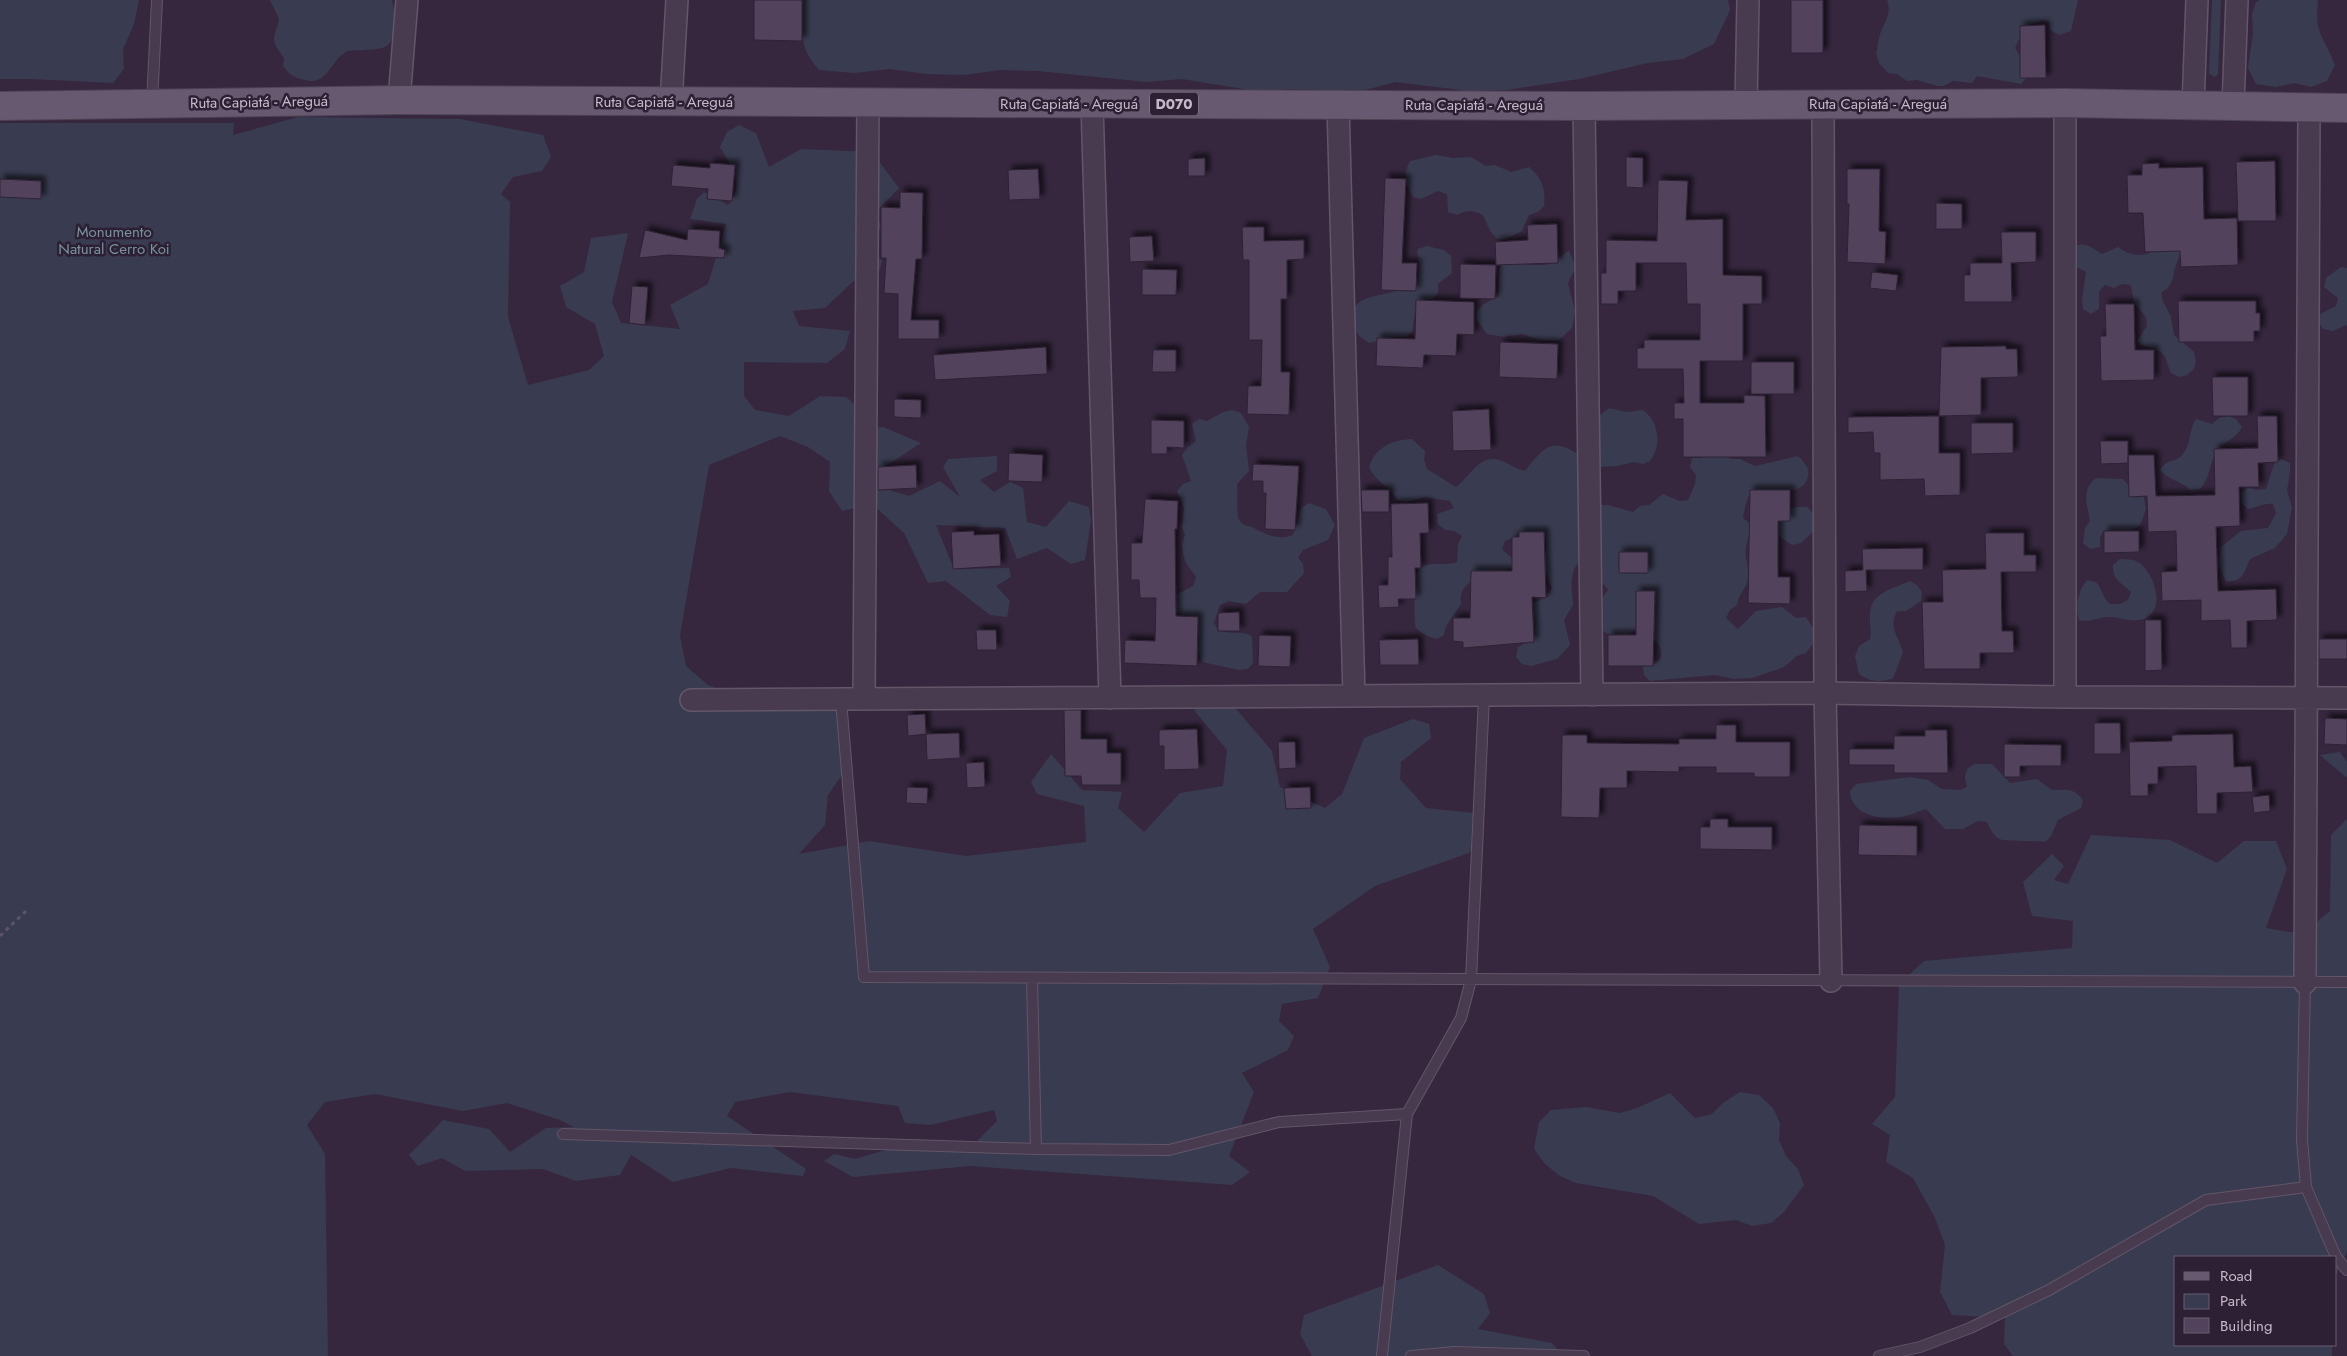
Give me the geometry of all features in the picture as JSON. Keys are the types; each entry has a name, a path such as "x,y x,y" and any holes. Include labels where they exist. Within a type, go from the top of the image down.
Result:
{"main road":[{"name":"Ruta Capiatá - Areguá","path":"0,106 399,100 868,104 1584,106 2066,103 2347,108"}],"street":[{"path":"399,100 407,0"},
{"path":"671,102 677,0"},
{"path":"1746,105 1748,0"},
{"path":"2193,106 2197,0"},
{"path":"2233,106 2237,0"},
{"path":"2065,697 2066,103"},
{"path":"864,699 868,104"},
{"path":"1092,104 1110,698"},
{"path":"1338,104 1354,696"},
{"path":"1822,105 1825,693 1832,981"},
{"path":"1584,106 1592,695"},
{"path":"2305,983 2309,108"},
{"path":"691,700 1825,693 2065,697 2347,698"}],"lane":[{"path":"152,103 158,0"},
{"path":"1382,1356 1407,1114 1461,1018 1471,980 1484,696"},
{"path":"841,700 864,977 2347,982"},
{"path":"1032,978 1036,1149"},
{"path":"2305,983 2302,1140 2306,1187 2336,1256"},
{"path":"563,1134 1036,1149 1169,1150 1279,1122 1407,1114"},
{"path":"1880,1356 1920,1348 1970,1328 2048,1290 2206,1200 2306,1187"},
{"path":"2337,1258 2347,1270"},
{"path":"1411,1356 1455,1352 1584,1356"}],"path":[{"path":"0,936 26,911"}],"green space":[{"path":"0,0 139,0 134,24 123,49 124,69 113,83 0,79"},
{"path":"270,0 392,0 395,17 393,36 388,45 383,48 346,52 319,79 313,81 301,79 290,74 283,66 284,58 274,39 279,19"},
{"path":"802,0 1728,0 1730,10 1714,44 1683,59 1648,63 1579,79 1506,90 1469,91 1395,82 1362,91 1289,89 1256,91 1182,79 1146,82 1038,71 1000,70 964,75 926,74 890,69 854,73 819,70 812,62 804,45"},
{"path":"1887,0 2078,0 2071,31 2059,35 2050,30 2049,22 2042,20 2025,27 2015,48 2026,66 2028,76 2021,84 1977,76 1972,83 1953,81 1944,86 1937,86 1917,80 1907,81 1897,74 1888,73 1879,63 1876,53 1880,33 1889,11"},
{"path":"2212,0 2221,0 2218,74 2215,77 2209,74"},
{"path":"2260,0 2318,0 2317,20 2319,28 2335,65 2327,81 2311,87 2294,83 2276,87 2256,84 2248,68 2253,33 2252,14 2256,2"},
{"name":"Monumento Natural Cerro Koi","path":"298,117 460,119 543,135 551,157 542,171 513,177 501,194 510,202 508,317 528,385 589,370 604,356 595,324 566,307 560,286 584,272 591,238 628,233 612,302 621,323 680,329 670,305 708,284 726,224 690,219 697,199 704,192 728,205 733,197 737,183 733,169 720,147 727,132 739,125 756,133 769,167 801,149 872,152 899,188 876,212 882,229 864,237 882,261 878,276 859,276 825,308 793,311 799,326 850,331 845,349 827,363 744,362 744,396 755,410 789,416 820,396 846,397 859,408 857,429 883,427 921,443 874,474 876,486 909,496 940,481 960,497 943,467 948,459 997,456 997,471 980,480 994,492 1010,482 1023,488 1027,522 1046,527 1069,501 1089,507 1091,520 1085,560 1071,564 1047,548 1017,559 1005,528 936,525 954,569 1009,568 1011,577 996,586 1010,601 1007,617 990,615 946,581 928,583 904,533 872,504 842,511 829,491 830,462 808,447 780,436 709,465 680,636 686,666 708,685 766,706 801,711 830,701 846,714 846,769 828,795 825,825 799,854 869,841 966,856 1086,842 1084,806 1037,794 1031,782 1051,754 1082,790 1122,792 1118,808 1144,832 1180,793 1223,786 1227,750 1194,710 1224,695 1272,751 1280,787 1325,808 1342,794 1364,738 1413,719 1429,724 1431,738 1401,762 1400,779 1426,808 1475,813 1482,832 1469,853 1375,886 1313,929 1330,967 1318,998 1282,1004 1279,1021 1294,1036 1288,1050 1242,1073 1254,1092 1229,1156 1250,1172 1232,1185 970,1166 853,1177 824,1161 834,1154 855,1159 913,1142 971,1147 997,1121 994,1110 930,1125 905,1123 898,1106 790,1092 735,1102 727,1116 806,1169 803,1176 731,1168 673,1182 631,1155 620,1175 576,1181 543,1169 465,1171 442,1158 418,1166 409,1155 443,1120 489,1129 510,1152 546,1128 574,1127 560,1120 507,1103 463,1111 375,1094 325,1102 307,1125 325,1154 328,1356 0,1356 0,123 234,123 233,135"},
{"path":"1436,155 1453,158 1471,157 1486,166 1495,165 1511,172 1529,167 1542,184 1544,206 1538,212 1529,215 1522,231 1504,240 1496,238 1490,231 1483,215 1473,211 1457,215 1448,212 1447,194 1438,191 1421,199 1413,197 1406,179 1406,170 1410,161"},
{"path":"2178,184 2180,254 2173,279 2168,288 2161,293 2171,317 2174,335 2194,352 2196,361 2194,369 2187,375 2179,377 2171,373 2166,359 2160,351 2137,341 2147,326 2146,317 2134,303 2131,285 2122,284 2114,288 2105,285 2099,292 2099,309 2091,314 2083,309 2082,300 2086,272 2069,263 2071,248 2080,245 2087,245 2102,254 2118,247 2128,253 2138,255 2154,251 2158,247"},
{"path":"1427,246 1444,250 1451,256 1452,273 1438,284 1438,293 1432,299 1423,300 1416,305 1412,332 1406,337 1396,337 1369,343 1355,330 1352,311 1358,303 1365,299 1394,292 1414,282 1419,273 1418,249"},
{"path":"1569,251 1576,267 1568,283 1575,311 1572,328 1559,340 1540,340 1522,334 1504,337 1487,334 1476,319 1477,310 1499,296 1499,269 1504,261 1544,265 1549,264"},
{"path":"2341,267 2347,268 2347,325 2333,331 2323,329 2318,322 2320,314 2336,306 2338,298 2324,287 2326,278"},
{"path":"1609,408 1626,412 1643,410 1653,420 1657,441 1654,455 1650,461 1643,464 1634,462 1617,466 1597,467 1599,505 1608,505 1633,512 1640,506 1649,505 1663,494 1680,501 1688,500 1695,484 1696,475 1690,467 1692,458 1701,458 1708,453 1723,455 1731,459 1740,459 1755,466 1798,456 1804,463 1808,473 1805,484 1791,490 1758,490 1752,493 1747,501 1743,518 1749,523 1757,522 1785,510 1808,507 1813,514 1814,531 1801,543 1792,545 1777,535 1749,536 1746,550 1748,580 1737,605 1730,610 1726,618 1738,629 1756,611 1782,607 1796,618 1806,617 1815,631 1816,640 1806,653 1797,656 1784,667 1752,678 1734,679 1715,675 1650,681 1644,675 1643,666 1653,664 1659,660 1661,655 1657,643 1651,637 1635,630 1628,636 1607,633 1600,628 1597,624 1603,597 1608,590 1584,558 1579,562 1573,573 1573,605 1564,620 1570,645 1557,659 1531,666 1522,664 1516,657 1518,647 1533,638 1535,621 1528,616 1532,603 1548,597 1552,588 1542,563 1547,546 1545,536 1535,532 1515,536 1505,541 1502,549 1514,560 1512,568 1477,578 1464,588 1461,595 1461,604 1446,626 1444,635 1437,639 1423,634 1416,628 1415,600 1417,573 1427,565 1457,562 1458,544 1462,536 1454,531 1445,530 1438,524 1437,514 1454,508 1450,501 1424,497 1407,502 1398,500 1369,467 1376,454 1391,443 1412,439 1425,451 1424,460 1427,469 1456,487 1476,467 1488,460 1502,461 1525,471 1538,455 1550,447 1563,447 1582,457 1595,419"},
{"path":"1232,410 1241,413 1249,427 1246,445 1249,471 1237,484 1238,513 1241,523 1272,536 1287,537 1293,535 1301,508 1309,503 1326,509 1335,525 1328,540 1303,550 1298,557 1303,564 1304,573 1287,592 1260,592 1246,604 1228,601 1220,605 1214,623 1218,630 1252,636 1253,663 1248,669 1239,670 1202,662 1194,643 1189,619 1174,610 1172,601 1178,594 1193,586 1196,577 1186,563 1183,554 1182,544 1185,535 1182,527 1184,508 1177,491 1183,484 1191,481 1182,455 1196,441 1192,424 1199,419 1207,421 1223,412"},
{"path":"2228,416 2236,419 2242,427 2237,435 2223,444 2217,451 2206,481 2200,489 2190,490 2160,470 2168,462 2180,457 2185,451 2196,419 2212,424 2219,418"},
{"path":"2281,459 2290,463 2287,491 2292,507 2287,534 2275,548 2250,559 2242,576 2236,580 2226,581 2218,565 2221,547 2241,531 2268,528 2276,513 2273,504 2248,509 2241,502 2241,493 2248,488 2266,489 2274,464"},
{"path":"2096,478 2123,479 2134,492 2143,492 2146,509 2140,526 2132,530 2104,530 2100,538 2100,547 2090,549 2083,543 2085,528 2090,521 2086,498 2088,487"},
{"path":"2120,559 2138,562 2150,575 2156,594 2154,611 2148,617 2139,620 2109,617 2087,621 2079,620 2077,610 2078,599 2081,589 2087,580 2096,582 2105,599 2110,604 2120,604 2128,600 2131,592 2118,581 2113,570 2113,565"},
{"path":"1910,581 1917,585 1922,592 1921,601 1906,611 1897,611 1894,627 1903,653 1893,678 1884,681 1867,679 1859,674 1855,656 1859,646 1870,639 1871,607 1878,596 1884,592"},
{"path":"2340,752 2347,762 2347,778 2320,755"},
{"path":"1974,764 1992,764 2010,783 2037,779 2052,790 2072,791 2083,800 2081,808 2058,820 2051,836 2045,842 2009,841 1996,837 1987,822 1978,821 1963,829 1945,829 1926,809 1907,816 1883,818 1861,811 1855,806 1852,799 1850,791 1856,784 1910,777 1928,780 1942,789 1960,790 1967,787 1965,778 1967,769"},
{"path":"2347,819 2347,1252 2337,1273 2337,1256 2174,1256 2174,1346 2332,1346 2332,1356 2013,1356 2004,1344 2005,1318 1952,1315 1940,1292 1945,1245 1935,1218 1913,1178 1886,1162 1890,1135 1872,1124 1895,1097 1899,984 1924,961 2072,948 2073,921 2032,916 2023,882 2052,854 2064,866 2054,880 2068,884 2091,835 2170,840 2217,863 2244,841 2276,841 2287,869 2266,928 2302,934 2330,911 2331,835"},
{"path":"1740,1092 1759,1095 1773,1108 1780,1123 1779,1140 1786,1156 1798,1169 1804,1185 1784,1212 1771,1223 1752,1226 1736,1220 1699,1224 1653,1196 1576,1183 1560,1176 1545,1164 1534,1149 1539,1122 1551,1110 1586,1107 1620,1113 1637,1108 1670,1093 1695,1118 1712,1114 1724,1102"},
{"path":"1438,1265 1484,1294 1490,1313 1478,1329 1552,1343 1563,1356 1312,1356 1300,1334 1304,1315"}],"building":[{"path":"754,0 802,0 802,41 754,40"},
{"path":"1791,0 1823,0 1823,53 1791,53"},
{"path":"2045,25 2046,78 2020,78 2020,26"},
{"path":"1626,157 1643,158 1643,188 1626,187"},
{"path":"1205,158 1205,176 1188,176 1188,159"},
{"path":"2275,161 2276,221 2238,221 2236,162"},
{"path":"710,163 735,165 732,201 707,199 708,189 671,186 673,165 710,168"},
{"path":"2159,163 2159,168 2203,167 2204,219 2237,218 2238,265 2181,267 2180,251 2145,252 2143,213 2128,213 2127,175 2142,175 2142,164"},
{"path":"1038,169 1040,199 1009,200 1008,170"},
{"path":"1847,169 1880,169 1879,231 1886,232 1885,264 1847,262 1849,204 1847,204"},
{"path":"1385,178 1406,179 1402,263 1417,263 1416,291 1381,290"},
{"path":"0,179 41,181 41,199 0,197"},
{"path":"1658,180 1688,181 1686,220 1723,219 1723,275 1762,276 1762,304 1743,304 1743,361 1700,361 1700,403 1744,403 1744,395 1765,396 1766,457 1683,457 1683,419 1674,419 1674,403 1684,403 1683,369 1637,369 1637,348 1644,348 1644,340 1700,340 1700,304 1687,304 1686,263 1636,263 1636,291 1618,291 1618,304 1601,304 1601,273 1606,273 1606,240 1657,241"},
{"path":"900,192 923,193 922,259 916,259 911,320 939,320 939,339 898,339 898,294 884,293 886,258 881,258 881,207 900,208"},
{"path":"1936,203 1962,204 1962,229 1936,229"},
{"path":"1557,224 1558,263 1496,265 1495,242 1528,240 1527,225"},
{"path":"1242,227 1264,227 1264,241 1304,240 1304,259 1287,260 1287,299 1281,299 1281,372 1290,372 1289,415 1247,414 1248,386 1261,386 1262,340 1249,340 1249,260 1243,260"},
{"path":"688,229 720,231 719,248 725,250 724,258 669,255 639,258 645,230 687,240"},
{"path":"2001,232 2036,232 2036,262 2011,263 2012,302 1964,302 1964,275 1970,275 1970,263 2002,263"},
{"path":"1152,236 1154,261 1130,262 1129,237"},
{"path":"1460,264 1496,265 1495,299 1460,298"},
{"path":"1142,269 1177,270 1176,295 1142,295"},
{"path":"1872,272 1898,275 1896,291 1870,288"},
{"path":"632,286 648,287 645,325 629,323"},
{"path":"1416,300 1474,302 1474,335 1457,334 1456,356 1424,355 1423,368 1376,366 1377,338 1415,339"},
{"path":"2178,301 2256,301 2256,313 2260,313 2260,331 2254,331 2254,342 2179,342"},
{"path":"2105,304 2134,304 2135,350 2154,350 2154,380 2101,381 2100,336 2106,336"},
{"path":"1500,342 1558,344 1557,379 1499,377"},
{"path":"2006,346 2006,349 2017,349 2018,377 1981,378 1981,415 1939,416 1941,347"},
{"path":"1046,347 1047,374 935,380 933,355"},
{"path":"1153,350 1176,350 1176,372 1152,372"},
{"path":"1751,362 1794,362 1794,394 1751,394"},
{"path":"2212,377 2248,377 2248,416 2213,416"},
{"path":"894,399 921,400 921,418 894,417"},
{"path":"1489,409 1491,450 1453,451 1452,411"},
{"path":"1939,416 1939,453 1960,453 1960,495 1925,496 1924,479 1880,480 1880,453 1874,453 1873,432 1848,433 1848,417"},
{"path":"2257,416 2277,416 2278,462 2258,463 2259,487 2239,487 2240,526 2216,527 2218,591 2276,589 2277,620 2247,621 2247,648 2231,648 2230,620 2201,621 2201,600 2162,601 2161,572 2177,571 2176,531 2148,532 2147,496 2129,497 2128,455 2154,455 2156,496 2215,495 2214,449 2258,448"},
{"path":"1151,420 1184,421 1184,448 1167,447 1167,454 1151,454"},
{"path":"1971,423 2013,423 2013,453 1971,454"},
{"path":"2100,441 2128,441 2128,463 2101,464"},
{"path":"1009,453 1043,455 1042,482 1008,481"},
{"path":"1253,464 1299,466 1295,530 1265,529 1266,493 1263,493 1263,481 1252,481"},
{"path":"916,465 917,488 878,490 878,467"},
{"path":"1361,490 1389,490 1389,512 1362,512"},
{"path":"1750,490 1790,490 1790,521 1778,521 1778,577 1790,577 1790,604 1748,603"},
{"path":"1145,499 1178,501 1177,529 1175,529 1176,616 1198,617 1197,666 1124,663 1125,640 1155,641 1156,598 1140,598 1139,580 1131,580 1131,543 1142,543"},
{"path":"1428,503 1429,533 1420,533 1421,568 1415,568 1416,599 1398,599 1399,607 1379,608 1378,585 1388,585 1388,557 1392,557 1391,504"},
{"path":"974,531 974,535 999,534 1001,566 953,569 951,532"},
{"path":"2104,531 2139,531 2139,552 2104,553"},
{"path":"1519,532 1544,532 1546,598 1532,597 1534,642 1463,648 1463,642 1453,641 1453,618 1470,618 1471,571 1512,571 1512,537 1519,537"},
{"path":"1985,533 2024,533 2024,555 2036,555 2036,572 2001,572 2002,631 2013,631 2014,653 1980,653 1980,669 1924,669 1922,602 1943,602 1942,570 1986,569"},
{"path":"1923,548 1923,570 1866,570 1867,591 1845,592 1845,571 1863,570 1862,549"},
{"path":"1619,552 1648,552 1648,573 1619,573"},
{"path":"1636,591 1655,591 1653,666 1608,666 1608,635 1636,635"},
{"path":"1239,612 1240,631 1218,631 1218,613"},
{"path":"2145,620 2161,620 2162,670 2145,671"},
{"path":"976,630 996,630 997,650 977,650"},
{"path":"1259,635 1291,636 1290,667 1258,666"},
{"path":"1418,639 1419,665 1380,665 1379,640"},
{"path":"2319,639 2347,639 2347,659 2319,659"},
{"path":"1064,710 1081,710 1081,739 1107,739 1107,753 1121,753 1121,785 1082,785 1081,776 1065,776"},
{"path":"925,714 926,734 908,736 907,715"},
{"path":"2325,718 2347,719 2347,745 2324,744"},
{"path":"2094,723 2120,723 2121,754 2094,754"},
{"path":"1716,725 1736,725 1736,742 1790,742 1790,777 1754,777 1754,773 1716,773 1716,767 1679,767 1679,772 1627,771 1627,788 1600,788 1599,818 1561,817 1562,735 1587,735 1587,743 1679,744 1679,739 1716,739"},
{"path":"1197,729 1199,769 1164,770 1164,746 1159,746 1159,730"},
{"path":"1925,730 1947,730 1948,773 1894,773 1894,765 1849,765 1849,749 1894,749 1894,736 1925,736"},
{"path":"959,733 960,758 927,760 926,734"},
{"path":"2233,734 2234,767 2251,766 2253,792 2217,793 2217,814 2197,814 2196,766 2158,767 2158,784 2148,784 2148,796 2130,796 2129,742 2172,741 2172,735"},
{"path":"1278,742 1295,742 1296,768 1279,769"},
{"path":"2004,744 2061,745 2061,766 2020,766 2020,777 2004,777"},
{"path":"984,762 985,787 967,788 966,763"},
{"path":"907,787 928,788 927,804 906,803"},
{"path":"1310,787 1311,808 1286,809 1284,788"},
{"path":"2269,795 2270,811 2254,813 2252,797"},
{"path":"1710,819 1728,819 1728,827 1772,827 1772,850 1700,849 1700,827 1710,827"},
{"path":"1859,825 1917,826 1917,856 1858,855"}]}
